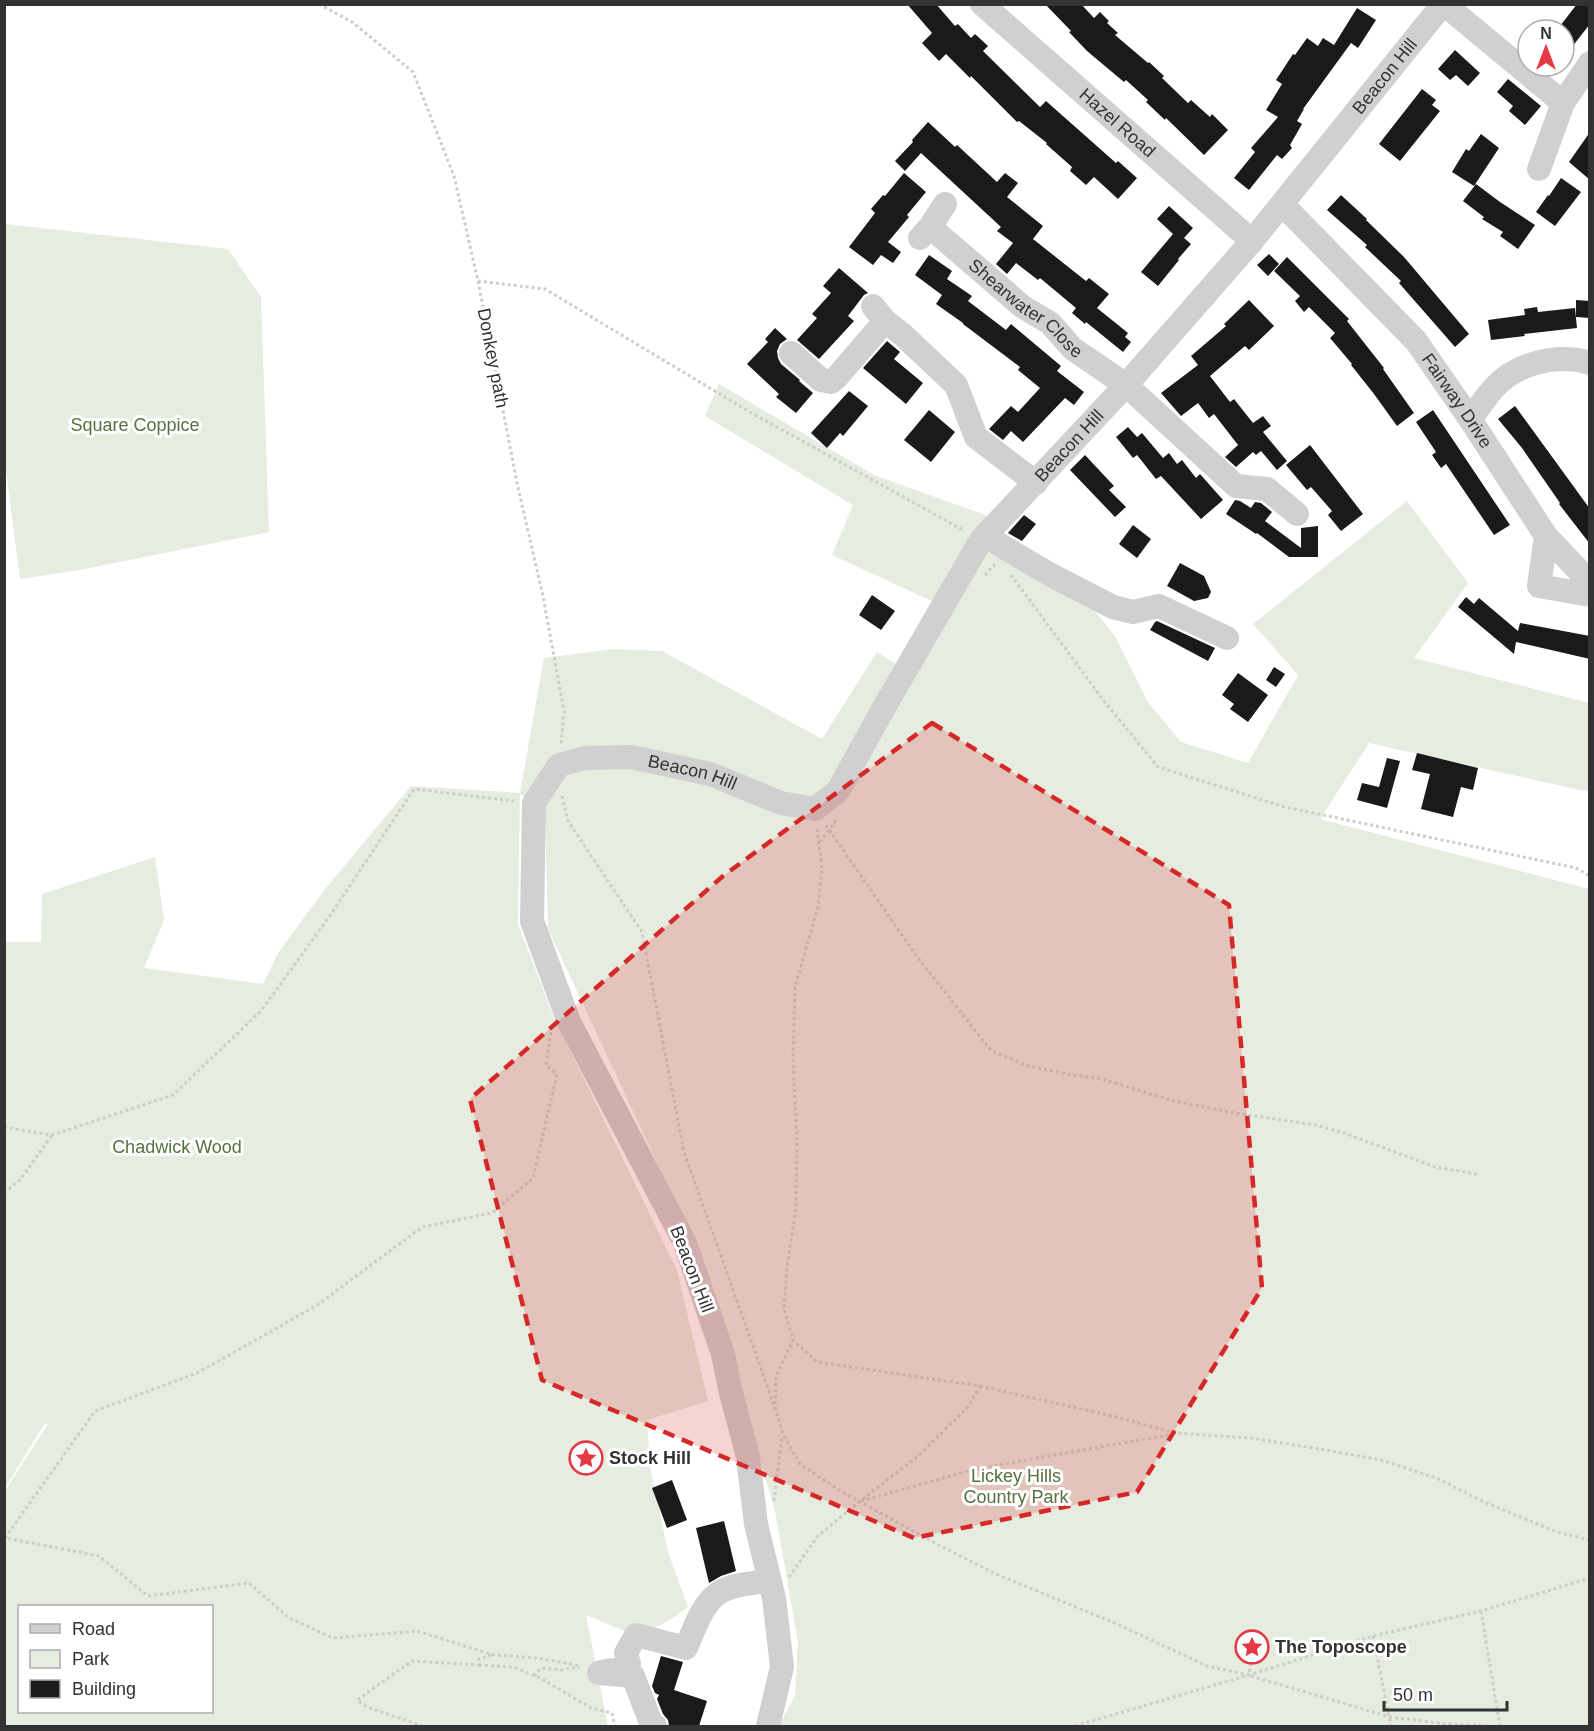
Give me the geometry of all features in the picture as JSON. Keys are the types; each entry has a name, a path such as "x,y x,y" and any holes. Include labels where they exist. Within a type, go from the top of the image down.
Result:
{"street":[{"name":"Hazel Road","path":"982,4 1252,241"},
{"name":"Beacon Hill","path":"559,765 585,758 631,757 710,774 781,803 815,809 838,791 983,538 1126,385 1252,241 1444,4"},
{"path":"1444,4 1563,103"},
{"path":"1539,169 1563,103 1590,63"},
{"name":"Shearwater Close","path":"945,204 925,232 1023,307 1050,323 1072,349 1126,385 1236,486 1267,489 1297,514"},
{"name":"Fairway Drive","path":"1282,204 1416,341 1546,536 1590,580"},
{"path":"792,353 821,380 831,382 837,377 879,314 956,385 976,437 1036,483"},
{"path":"1470,419 1494,387 1511,375 1539,361 1579,360 1590,363"},
{"path":"1546,536 1539,586 1590,595"},
{"path":"983,538 1113,607 1133,612 1159,606 1227,638"},
{"path":"534,803 559,765"},
{"name":"Beacon Hill","path":"534,803 532,921 569,1022 685,1243 723,1354 730,1393 747,1457 756,1524 772,1589 782,1667 768,1726"},
{"path":"655,1726 651,1724 633,1676 599,1673 627,1667 629,1664 626,1653 636,1635 686,1648 708,1604 718,1593 734,1587 772,1589"}],"path":[{"name":"Donkey path","path":"319,4 352,22 413,72 454,176 543,596 564,711 559,765"},
{"path":"478,281 545,289 748,411 932,514 983,538"},
{"path":"1006,569 1104,701 1158,767 1285,807 1576,868 1590,876"},
{"path":"4,1127 52,1135 172,1095 261,1011 329,917 414,789 534,803"},
{"path":"561,795 568,821 642,932 684,1152 783,1434 800,1464 859,1502 996,1574 1117,1624 1207,1666 1249,1675 1389,1717 1446,1724 1491,1726"},
{"path":"1477,1174 1436,1167 1316,1125 1174,1101 1098,1078 1028,1066 992,1051 915,954 829,830 819,843 822,869 818,907 795,987 793,1059 797,1141 796,1207 787,1267 784,1309 793,1340 817,1362 980,1386 1113,1416 1175,1433 1250,1438 1381,1460 1439,1479 1484,1502 1557,1532 1590,1540"},
{"path":"534,1676 541,1668 561,1670 584,1667 538,1658 494,1655 417,1631 333,1638 289,1618 249,1583 148,1596 99,1556 5,1538 95,1411 197,1372 316,1306 423,1227 492,1213 533,1178 557,1074 546,1065 553,1023"},
{"path":"4,1193 20,1180 52,1135"},
{"path":"775,1408 777,1376 793,1340"},
{"path":"772,1589 818,1536 916,1458 968,1407 980,1386"},
{"path":"859,1502 975,1469 1175,1433"},
{"path":"756,1524 772,1522 783,1434"},
{"path":"1075,1726 1373,1636 1481,1611 1590,1578"},
{"path":"1481,1611 1500,1726"},
{"path":"1373,1636 1391,1726"},
{"path":"1249,1675 1252,1647"},
{"path":"479,1665 479,1659 494,1655"},
{"path":"423,1726 367,1707 357,1700 412,1661 513,1667 534,1676 591,1708 612,1713 615,1726"}],"highlighted area":[{"path":"932,723 1229,905 1262,1288 1137,1492 914,1538 542,1380 470,1099 723,876"}],"green space":[{"name":"Square Coppice","path":"5,224 228,249 261,297 269,532 79,570 20,579 4,455"},
{"path":"719,384 874,475 988,516 938,604 832,555 853,505 705,416"},
{"path":"1407,501 1468,583 1414,658 1589,703 1589,792 1369,743 1320,819 1589,889 1589,1726 779,1726 795,1695 798,1642 775,1511 701,1257 548,929 545,810 520,794 518,924 554,1018 677,1270 708,1401 647,1420 650,1466 668,1552 688,1607 639,1637 586,1615 608,1726 5,1726 5,1491 49,1422 43,1426 5,1488 5,942 41,942 42,894 155,857 164,920 144,968 263,984 278,953 325,889 411,786 520,793 544,658 614,649 662,651 822,739 877,652 898,665 997,537 1068,578 1115,636 1148,702 1181,742 1248,763 1298,675 1253,624"}],"building":[{"path":"907,4 936,4 955,26 958,24 971,38 975,34 988,46 983,51 1040,107 1046,101 1116,163 1118,161 1137,178 1118,199 1094,177 1086,185 1070,171 1072,167 1047,143 1019,121 1017,122 946,54 939,61 922,43 932,33"},
{"path":"1045,4 1081,4 1094,18 1100,12 1109,21 1107,23 1118,33 1115,35 1149,62 1188,103 1191,100 1210,117 1212,114 1228,130 1204,155 1146,102 1148,100 1126,80 1124,82 1087,51"},
{"path":"1577,4 1590,4 1590,24 1576,42 1576,18 1566,18"},
{"path":"1357,8 1376,20 1358,48 1351,43 1303,109 1297,121 1302,124 1290,145 1292,148 1282,159 1277,155 1249,190 1234,178 1255,152 1251,148 1278,117 1266,110 1282,84 1276,80 1307,38 1318,46 1323,38 1334,45"},
{"path":"1455,50 1480,73 1468,86 1456,75 1450,80 1438,69"},
{"path":"1508,79 1541,106 1525,125 1509,111 1513,106 1497,92"},
{"path":"1422,89 1436,100 1432,105 1440,111 1400,161 1379,144"},
{"path":"928,122 997,182 1005,173 1018,183 1007,197 1043,226 1033,239 1086,281 1089,278 1109,294 1097,308 1128,333 1125,337 1131,342 1123,352 1072,313 1076,308 1040,278 1038,280 1016,263 1007,274 996,264 1013,243 997,231 1001,227 921,153 905,171 895,161"},
{"path":"1590,132 1590,180 1569,162"},
{"path":"1481,134 1499,148 1474,186 1452,172 1466,149 1469,151"},
{"path":"904,173 926,192 888,242 901,252 893,263 881,255 873,265 849,247 875,213 871,209"},
{"path":"1561,178 1581,192 1555,226 1536,212"},
{"path":"1476,184 1535,225 1518,249 1500,236 1503,232 1482,219 1484,217 1463,201"},
{"path":"1341,195 1404,257 1469,334 1455,347 1399,283 1401,281 1365,247 1367,245 1327,210"},
{"path":"1169,206 1193,228 1184,238 1191,244 1158,286 1141,272 1173,234 1157,219"},
{"path":"1269,254 1279,264 1268,276 1257,265"},
{"path":"929,255 952,271 947,279 972,296 968,301 1006,330 1011,324 1061,366 1057,371 1084,392 1074,405 1065,398 1023,442 1011,431 1003,440 989,429 1011,406 1018,412 1040,388 1018,370 1020,367 936,304 942,295 915,275"},
{"path":"1287,257 1349,319 1347,321 1384,368 1414,413 1397,426 1330,338 1335,333 1309,307 1304,312 1295,301 1300,296 1274,271"},
{"path":"839,268 868,293 848,316 854,321 819,359 797,340 817,318 812,314 831,293 823,286"},
{"path":"1249,300 1274,326 1249,350 1245,346 1210,376 1230,402 1234,399 1253,423 1263,416 1271,426 1263,432 1287,461 1277,470 1261,451 1256,455 1253,452 1236,467 1225,457 1238,445 1214,414 1209,418 1198,403 1181,416 1161,393 1198,365 1191,356 1226,326 1224,324"},
{"path":"1576,300 1590,301 1590,318 1576,317"},
{"path":"1537,307 1538,312 1575,308 1577,328 1491,340 1488,320 1525,315 1524,309"},
{"path":"775,328 787,339 780,344 777,351 781,364 813,393 796,413 776,397 779,394 747,364 768,342 765,339"},
{"path":"887,341 900,352 894,359 923,383 906,404 863,368"},
{"path":"849,391 868,406 843,436 840,433 827,448 811,433"},
{"path":"1515,406 1590,509 1590,544 1559,504 1522,448 1498,419"},
{"path":"929,410 955,432 931,462 904,440"},
{"path":"1433,410 1510,525 1494,535 1446,464 1441,468 1432,455 1436,452 1416,422"},
{"path":"1128,427 1137,437 1142,433 1163,458 1169,453 1177,464 1182,460 1196,478 1200,474 1223,500 1201,519 1161,476 1156,479 1137,455 1133,458 1116,437"},
{"path":"1310,445 1363,514 1341,531 1328,515 1332,511 1311,487 1307,490 1286,465"},
{"path":"1085,455 1114,486 1109,490 1126,507 1115,517 1070,470"},
{"path":"1235,500 1251,508 1255,502 1261,503 1272,512 1265,521 1301,548 1301,528 1318,526 1318,557 1289,557 1226,514"},
{"path":"1024,515 1036,524 1022,541 1008,533"},
{"path":"1133,525 1151,539 1137,558 1119,544"},
{"path":"1180,563 1204,576 1211,592 1208,598 1194,601 1167,586"},
{"path":"872,595 895,611 881,630 859,615"},
{"path":"1466,597 1474,604 1479,598 1518,631 1520,623 1590,636 1590,659 1516,642 1514,654 1458,607"},
{"path":"1157,621 1215,648 1208,661 1150,630"},
{"path":"1274,667 1285,674 1276,687 1266,680"},
{"path":"1238,673 1268,695 1248,722 1230,709 1234,704 1222,695"},
{"path":"1417,753 1478,768 1473,790 1461,787 1453,817 1421,809 1430,774 1412,770"},
{"path":"1387,758 1400,761 1387,808 1357,800 1362,783 1379,787"},
{"path":"672,1480 687,1520 667,1528 652,1488"},
{"path":"724,1521 736,1571 709,1583 696,1528"},
{"path":"661,1656 683,1662 674,1690 707,1701 699,1726 669,1726 657,1699 659,1695 655,1693 652,1686"}],"place":[{"name":"Stock Hill","path":"586,1458"},
{"name":"The Toposcope","path":"1252,1647"}],"park label":[{"name":"Chadwick Wood","path":"177,1147"},
{"name":"Lickey Hills Country Park","path":"1016,1486"}]}
